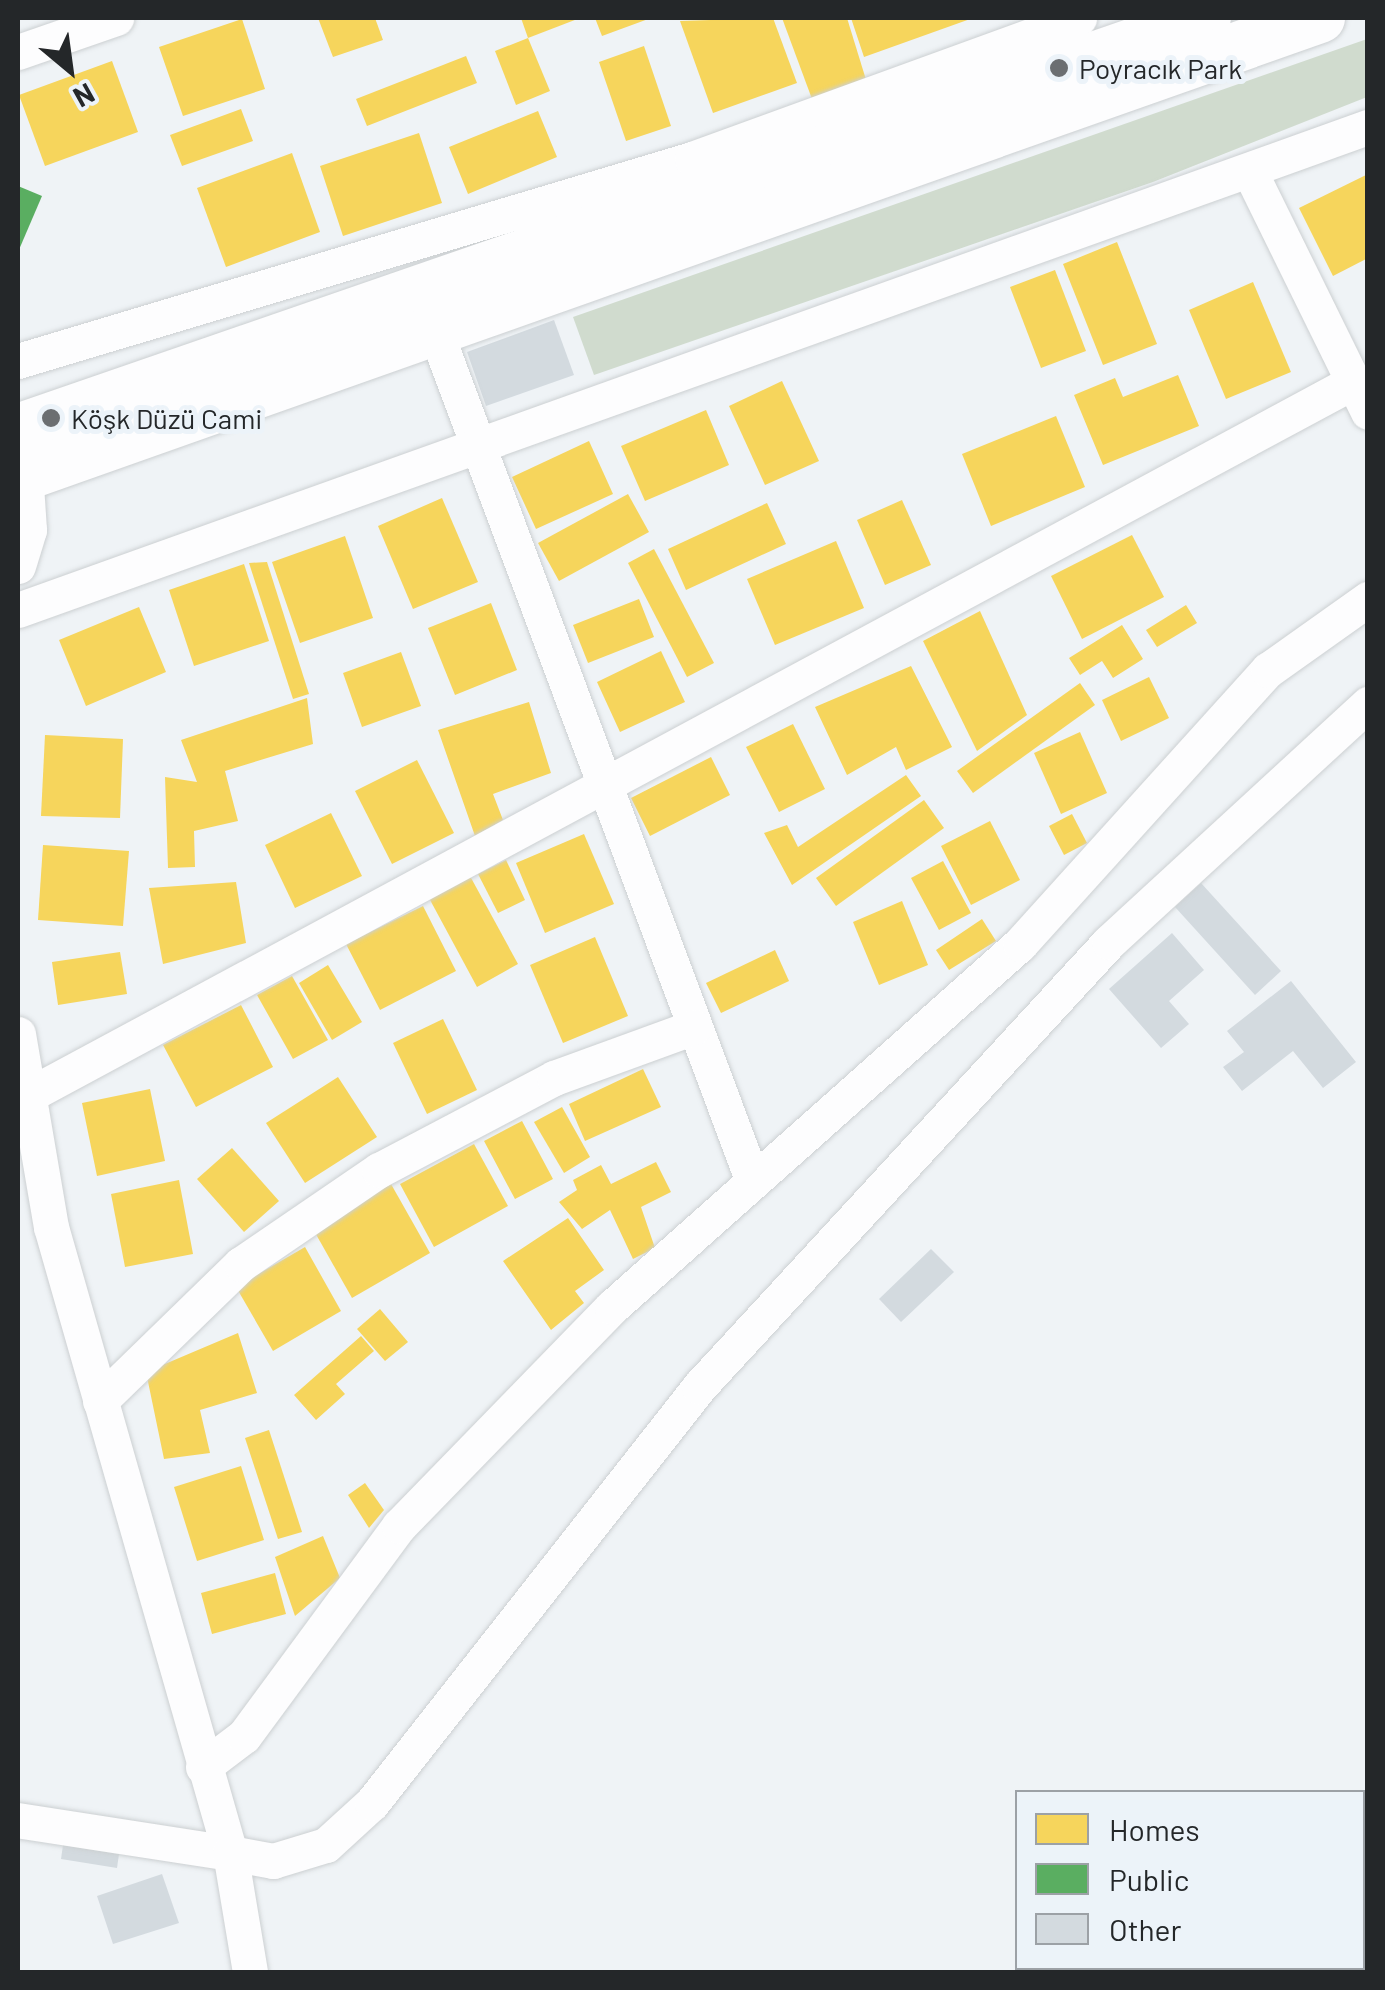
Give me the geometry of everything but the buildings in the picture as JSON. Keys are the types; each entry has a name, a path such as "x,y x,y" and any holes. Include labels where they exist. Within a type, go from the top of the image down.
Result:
{"main road":[{"path":"21,453 436,333 1206,18"},
{"path":"21,453 1124,50 1320,18"}],"street":[{"path":"18,52 116,18"},
{"path":"18,361 692,158 1079,18"},
{"path":"18,610 1252,176 1368,127"},
{"path":"25,1097 602,788 1359,398 1252,176"},
{"path":"436,333 475,450 752,1179"},
{"path":"18,566 21,453"},
{"path":"203,1767 244,1736 399,1526 752,1179 1020,944 1268,670 1368,599"},
{"path":"18,1820 273,1861 326,1844 372,1803 699,1387 1109,942 1368,704"},
{"path":"100,1402 241,1264 379,1170 554,1078 694,1027"},
{"path":"18,1034 25,1097 100,1402 230,1853 250,1972"}],"shaded area":[{"path":"1367,39 1367,97 1153,182 594,375 573,317"}],"place":[{"name":"Poyracık Park","path":"1059,68"},
{"name":"Köşk Düzü Cami","path":"51,418"}]}
